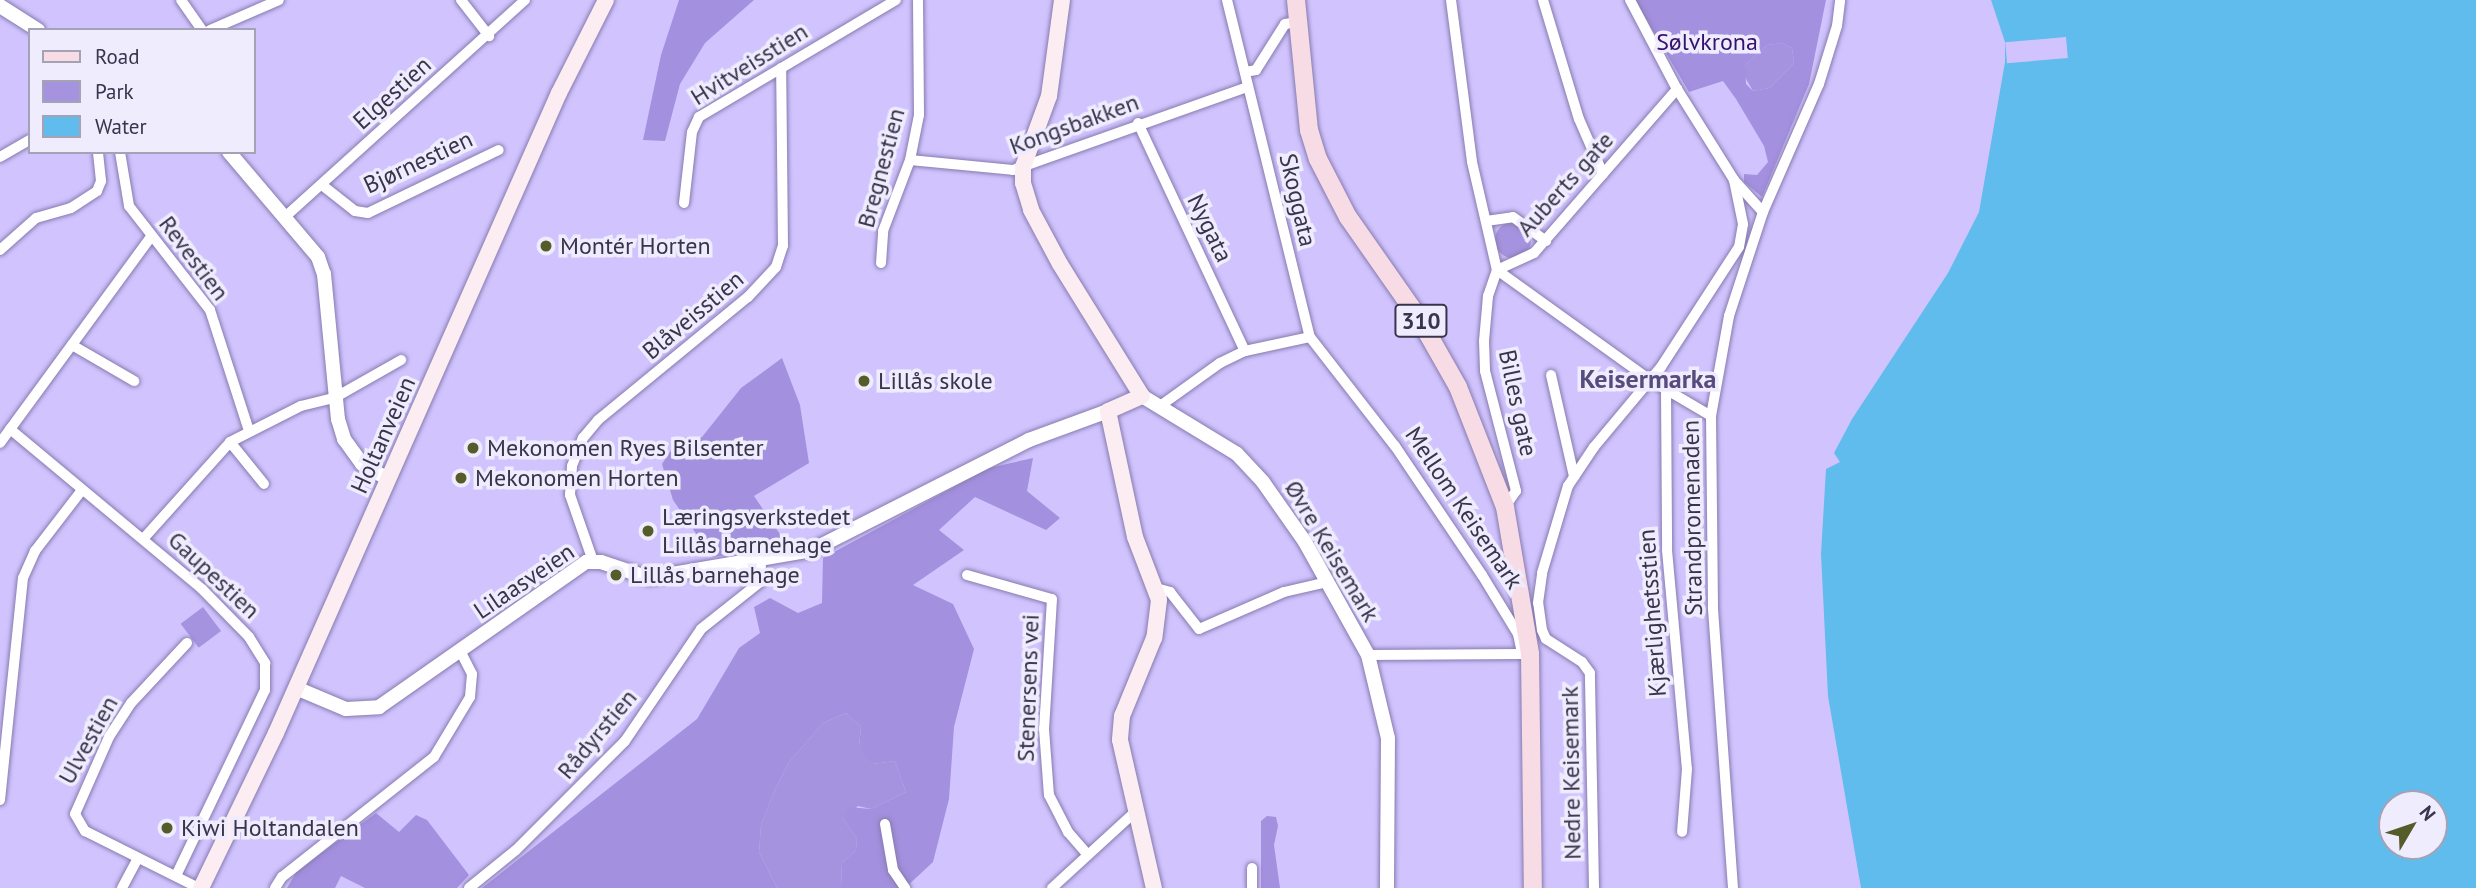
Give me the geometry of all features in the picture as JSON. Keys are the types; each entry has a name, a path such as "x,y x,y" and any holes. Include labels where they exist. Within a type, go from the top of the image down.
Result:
{"main road":[{"name":"Holtanveien","path":"200,888 296,688 559,93 606,0"},
{"path":"1023,167 1049,96 1062,0"},
{"name":"310","path":"1296,0 1309,130 1318,159 1348,217 1420,320 1458,387 1505,507 1526,654"},
{"name":"Øvre Keisemark","path":"1023,167 1023,183 1036,220 1142,396"},
{"name":"Lilaasveien","path":"1108,411 1142,396"},
{"path":"1108,411 1135,537 1156,588 1159,621 1121,730 1154,888"},
{"name":"Mellom Keisemark","path":"1526,654 1533,888"}],"street":[{"path":"181,0 201,28"},
{"path":"215,28 279,0"},
{"path":"461,0 489,36"},
{"name":"Elgestien","path":"286,216 489,36 525,0"},
{"name":"Hvitveisstien","path":"684,203 692,132 699,117 896,0"},
{"name":"Bregnestien","path":"881,263 883,230 910,160 922,66 918,0"},
{"name":"Skoggata","path":"1227,0 1310,337"},
{"name":"Billes gate","path":"1451,0 1472,162 1497,270 1488,296 1484,341 1485,371 1516,491 1505,507"},
{"path":"1543,0 1579,119 1603,174"},
{"path":"1630,0 1677,89 1734,180 1763,212"},
{"name":"Strandpromenaden","path":"1733,888 1713,607 1711,416 1729,316 1763,212 1819,84 1840,0"},
{"path":"0,6 35,28"},
{"path":"1245,72 1256,70 1284,24 1298,22"},
{"name":"Blåveisstien","path":"593,561 570,495 572,466 583,438 598,420 748,298 776,267 783,246 781,68"},
{"name":"Kongsbakken","path":"910,160 1002,171 1023,167 1138,123 1248,86"},
{"name":"Auberts gate","path":"1497,270 1520,263 1546,241 1677,89"},
{"name":"Nygata","path":"1138,123 1245,351"},
{"path":"0,157 28,141"},
{"name":"Bjørnestien","path":"322,185 355,211 368,212 499,150"},
{"path":"0,250 36,219 71,208 97,191 101,181 98,154"},
{"name":"Revestien","path":"120,154 129,206 210,310 249,431"},
{"path":"231,154 307,240 324,274 336,397 344,439 362,464 388,479"},
{"name":"Nedre Keisemark","path":"1594,888 1590,673 1582,662 1546,639 1538,603 1542,573 1574,476 1650,380 1739,247 1743,224 1734,180"},
{"path":"1486,221 1513,216 1546,241"},
{"path":"0,443 151,237"},
{"path":"1497,270 1650,380 1711,416"},
{"path":"1160,406 1220,363 1245,351 1310,337"},
{"name":"Mellom Keisemark","path":"1310,337 1395,446 1482,575 1518,634 1526,654"},
{"path":"72,345 134,381"},
{"path":"144,538 230,442 301,406 336,397 401,360"},
{"path":"1551,375 1574,476"},
{"name":"Kjærlighetsstien","path":"1665,390 1667,550 1687,769 1682,832"},
{"name":"Øvre Keisemark","path":"1142,396 1249,466 1287,515 1367,655 1388,738 1387,888"},
{"name":"Lilaasveien","path":"296,688 346,709 369,709 390,702 593,561 649,578 761,562 843,537 1030,440 1108,411"},
{"name":"Gaupestien","path":"10,429 144,538 237,622 267,670 260,702 176,876"},
{"path":"230,442 264,484"},
{"path":"0,800 23,578 35,551 82,490"},
{"name":"Rådyrstien","path":"468,888 516,850 625,741 701,629 760,582 761,562"},
{"name":"Stenersens vei","path":"967,575 1052,599 1044,729 1049,795 1068,832 1088,855"},
{"path":"1156,588 1170,592 1199,629 1284,592 1327,582"},
{"name":"Ulvestien","path":"187,643 131,703 109,737 76,807 79,826 200,888"},
{"path":"275,888 282,877 434,757 470,697 472,674 461,652"},
{"path":"1367,655 1526,654"},
{"path":"1052,888 1136,811"},
{"path":"885,824 893,870 905,888"},
{"path":"122,888 138,858"},
{"path":"1252,868 1252,888"}],"green space":[{"path":"679,0 754,0 705,43 680,84 665,141 643,140 661,55"},
{"name":"Sølvkrona","path":"1635,0 1826,0 1809,84 1762,197 1744,182 1744,174 1757,175 1768,162 1764,146 1736,99 1723,81 1689,92","holes":["1781,43 1792,48 1794,63 1769,88 1753,91 1746,84 1745,65 1767,45"]},
{"path":"1781,43 1792,48 1794,63 1769,88 1753,91 1742,72 1745,65 1767,45"},
{"path":"1513,222 1526,227 1531,240 1526,253 1513,258 1500,253 1495,240 1500,227"},
{"path":"782,358 800,405 809,463 754,496 784,540 748,552 712,557 673,500 662,464 679,438 702,437 741,388"},
{"path":"1033,458 1027,491 1060,518 1046,530 975,497 939,530 964,550 913,585 953,604 974,649 954,727 949,799 933,862 905,888 841,888 842,863 856,850 857,839 843,818 848,807 871,809 906,792 895,761 873,764 865,757 859,746 861,727 846,713 823,723 789,762 773,794 761,825 759,852 777,888 482,888 697,719 739,648 760,633 754,607 770,598 798,613 822,603 823,558 989,468"},
{"path":"203,607 221,631 199,648 181,624"},
{"path":"846,713 861,727 859,746 873,764 895,761 906,792 871,809 858,806 843,818 857,839 856,850 842,863 841,888 777,888 759,852 761,825 773,794 789,762 823,723"},
{"path":"376,813 399,832 416,815 427,820 469,875 457,888 365,888 341,876 335,888 287,888 297,871"},
{"path":"1267,816 1276,817 1278,826 1274,845 1280,888 1261,888 1261,821"}],"water":[{"path":"1991,0 2476,0 2476,888 1861,888 1828,696 1821,554 1826,469 1840,462 1834,453 1852,419 1948,273 1979,212 2005,62 2005,42"}],"pier":[{"path":"2066,37 2068,58 2007,63 2005,42"}],"place":[{"name":"Montér Horten","path":"546,246"},
{"name":"Lillås skole","path":"864,381"},
{"name":"Mekonomen Ryes Bilsenter","path":"473,448"},
{"name":"Mekonomen Horten","path":"461,478"},
{"name":"Læringsverkstedet Lillås barnehage","path":"648,531"},
{"name":"Lillås barnehage","path":"616,575"},
{"name":"Kiwi Holtandalen","path":"167,828"}],"district":[{"name":"Keisermarka","path":"1648,379"}]}
